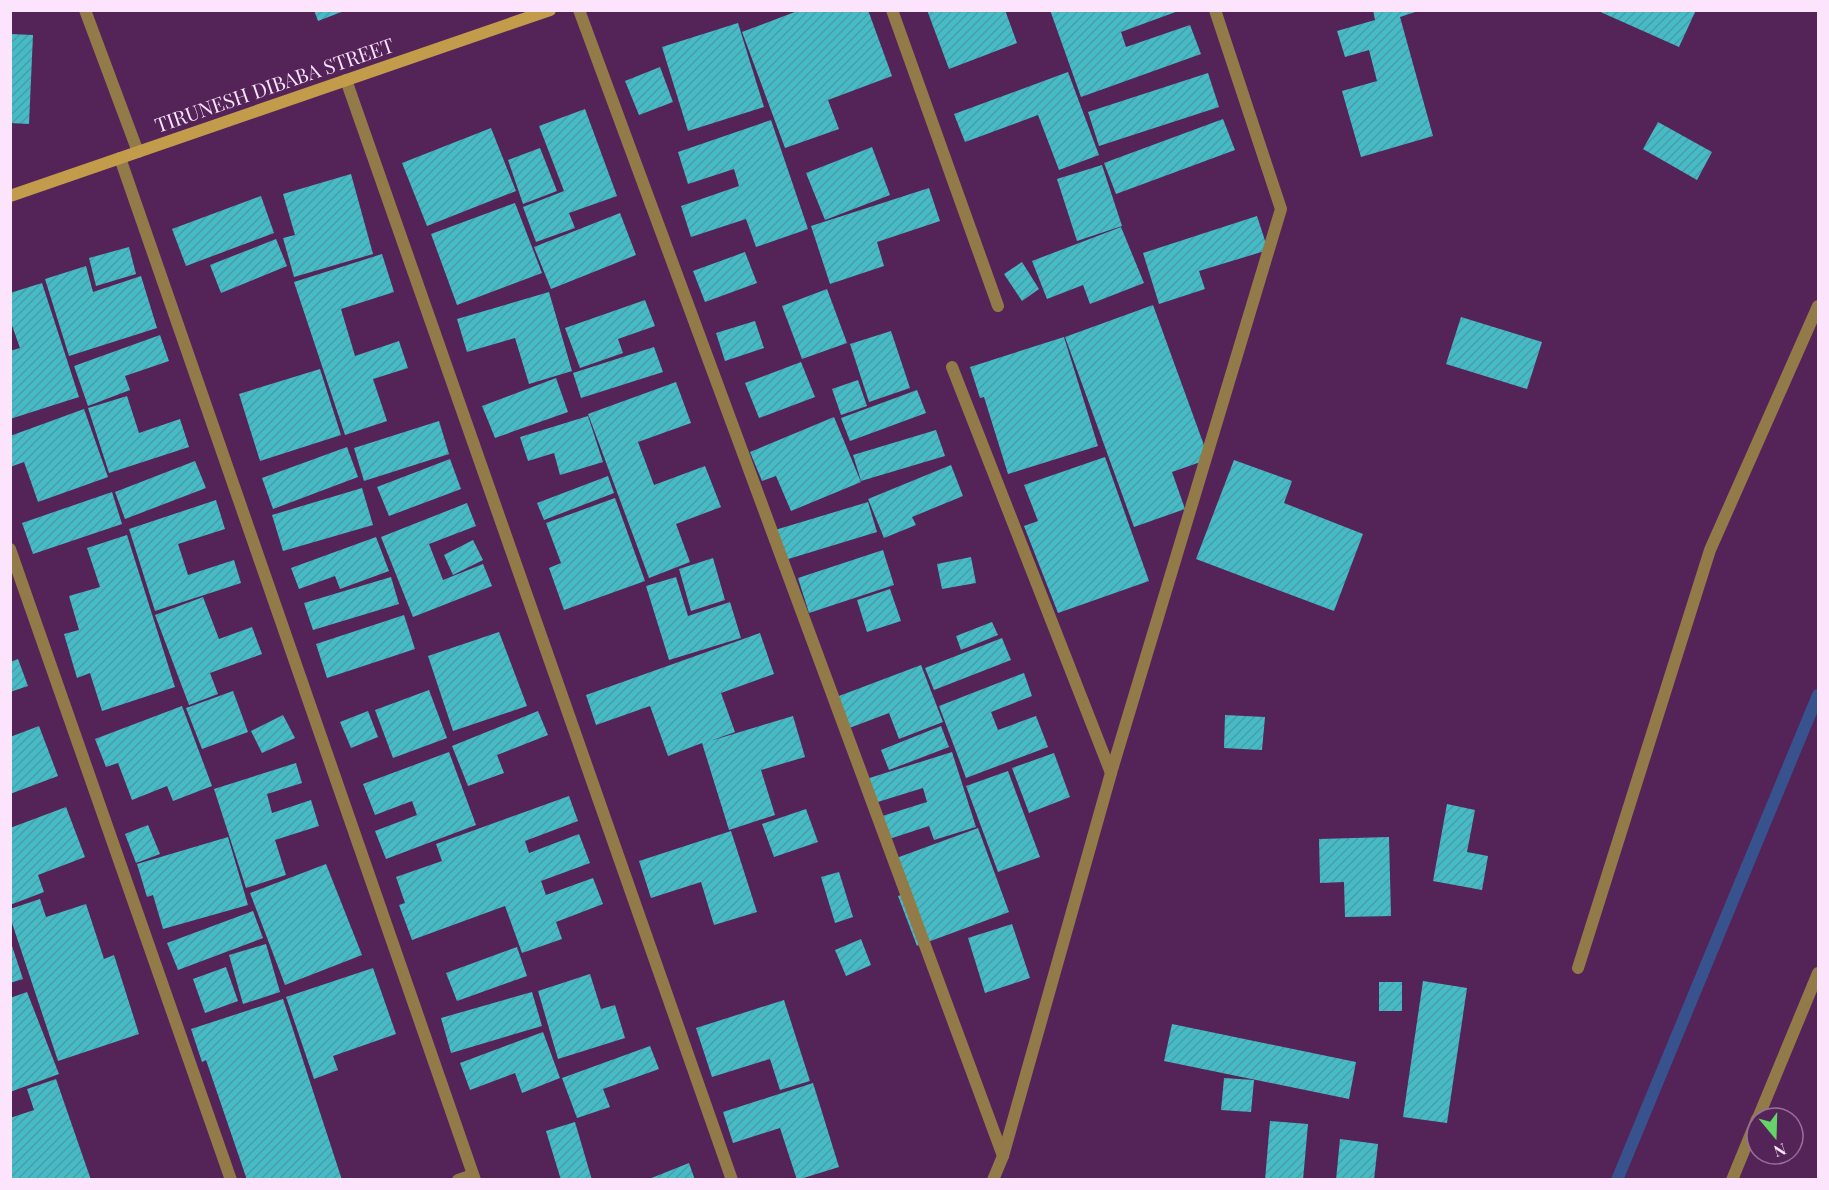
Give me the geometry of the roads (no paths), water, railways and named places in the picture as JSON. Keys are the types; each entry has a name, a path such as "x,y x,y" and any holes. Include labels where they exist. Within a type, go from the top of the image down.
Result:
{"main road":[{"name":"TIRUNESH DIBABA STREET","path":"10,196 550,10"}],"street":[{"path":"86,10 138,152"},
{"path":"579,10 1003,1156"},
{"path":"892,10 998,306"},
{"path":"993,1179 1003,1156 1111,773 1281,209 1215,10"},
{"path":"346,80 732,1179"},
{"path":"120,158 474,1177 458,1179"},
{"path":"1578,968 1710,550 1818,306"},
{"path":"952,367 1111,773"},
{"path":"10,549 231,1179"},
{"path":"1762,1106 1818,973"},
{"path":"1732,1179 1745,1148"}],"waterway":[{"path":"1617,1180 1818,695"}]}
